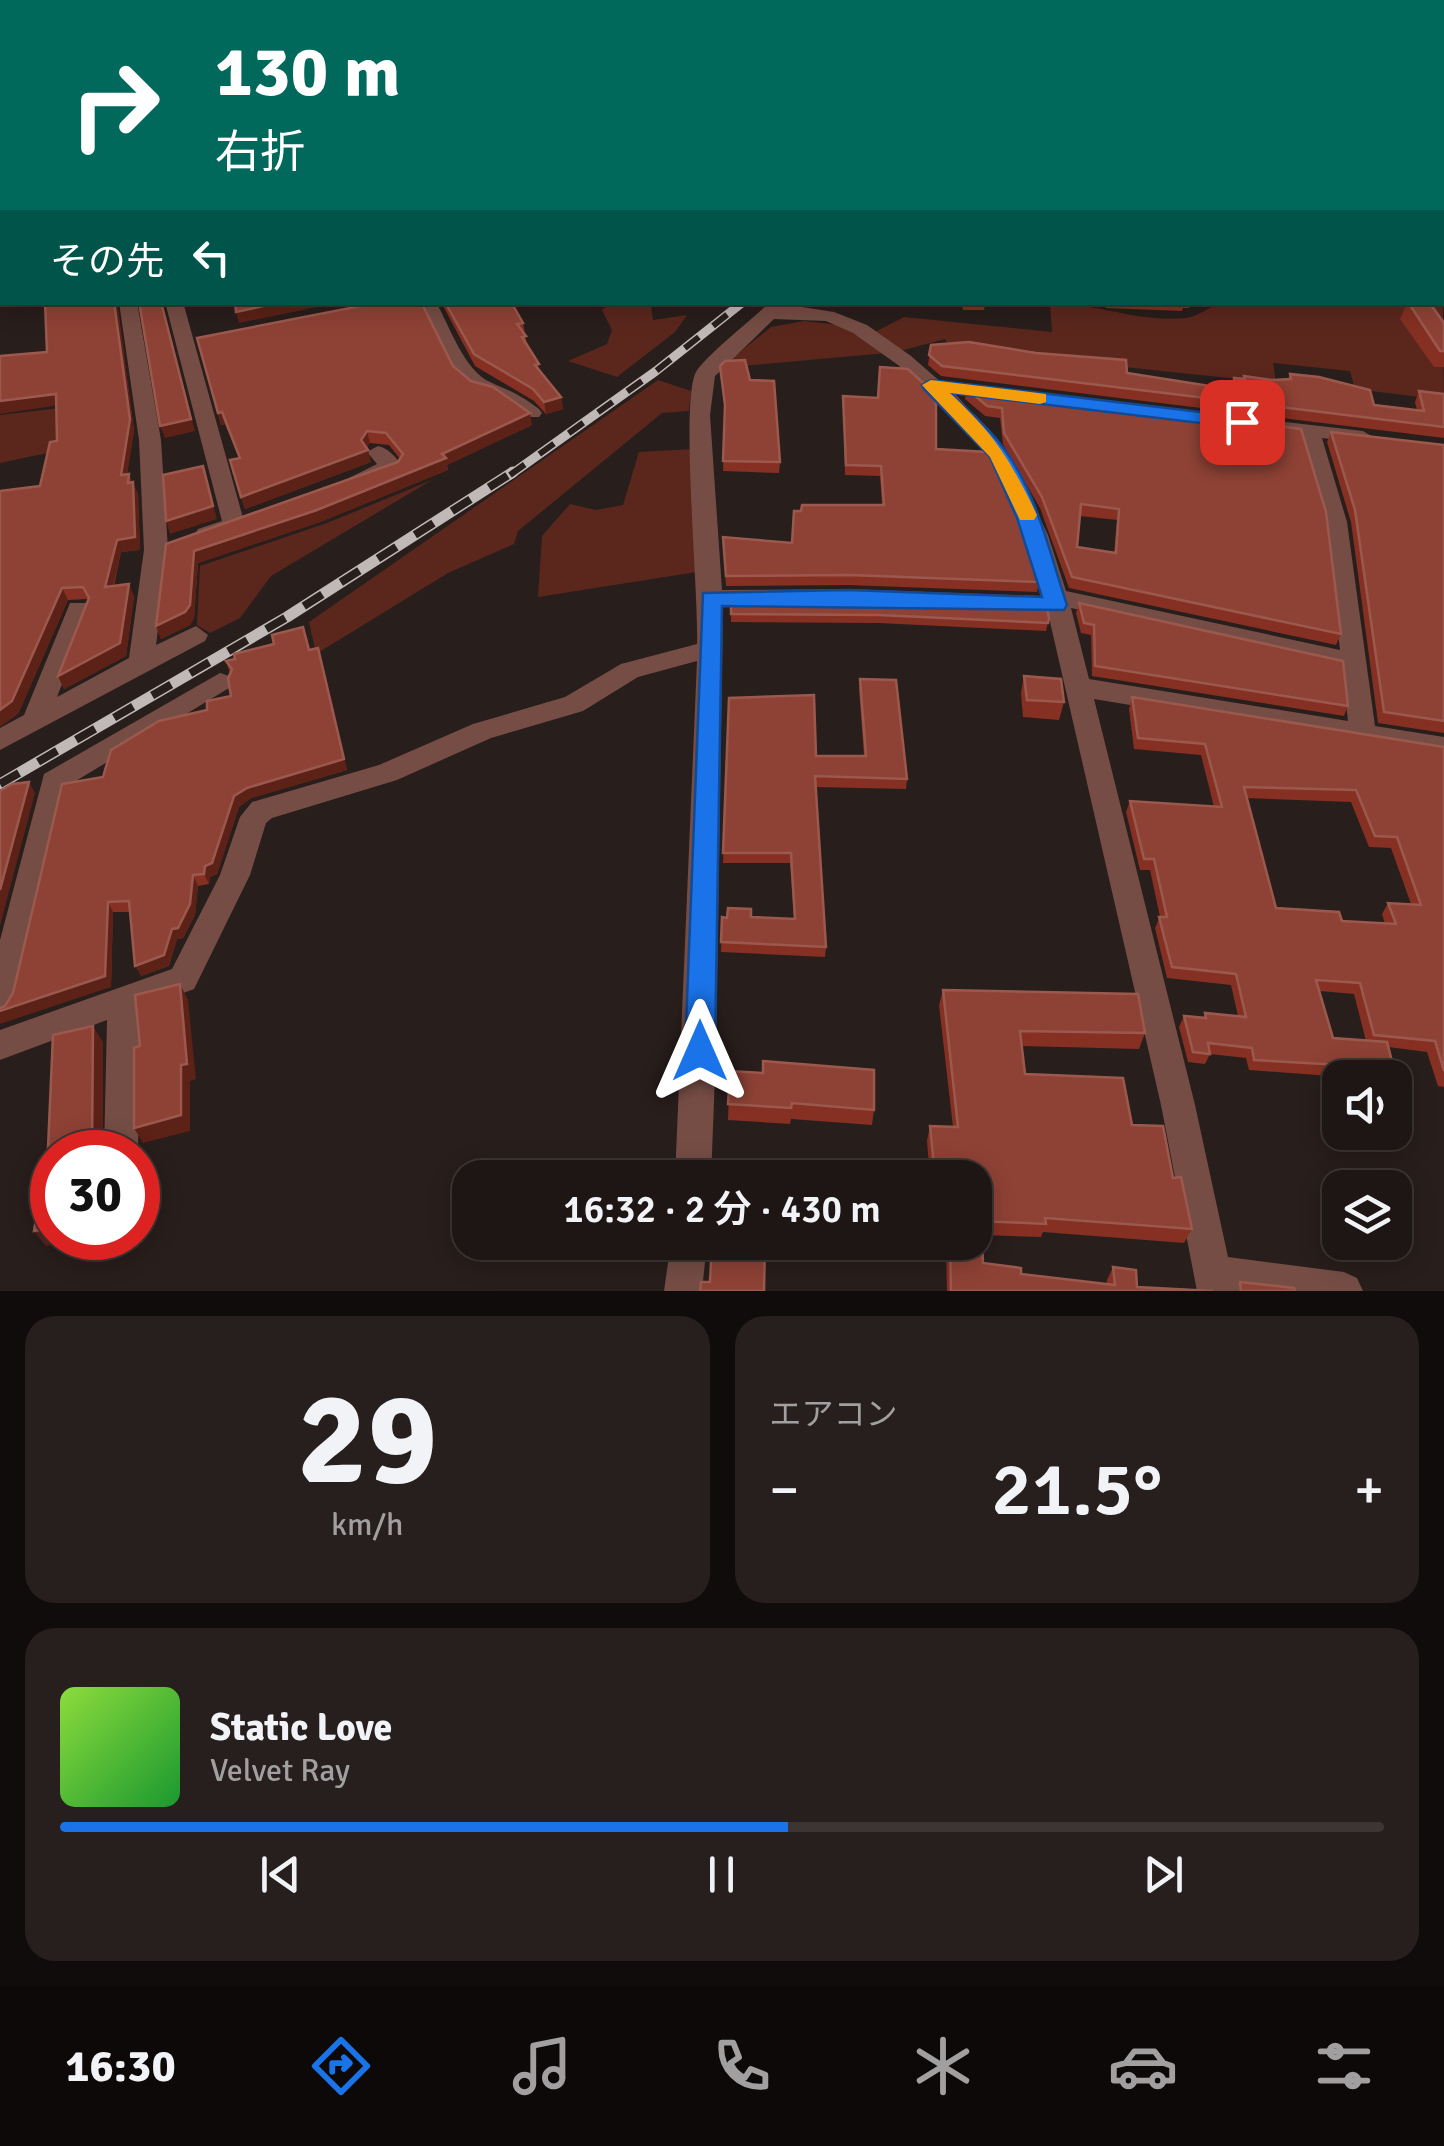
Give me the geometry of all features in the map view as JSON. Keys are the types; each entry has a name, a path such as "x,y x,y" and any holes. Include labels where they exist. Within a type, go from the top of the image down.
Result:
{"street":[{"path":"128,305 172,545 140,664"},
{"path":"175,305 193,342 234,525"},
{"path":"429,305 464,371 482,386 503,391 532,413"},
{"path":"694,1160 711,598 700,415 705,374 778,308 840,320 880,343 981,432 999,456 1028,518 1079,687 1102,796 1183,1120 1214,1282 1344,1291"},
{"path":"931,385 976,390"},
{"path":"1242,422 1386,440"},
{"path":"1310,431 1336,522 1363,733"},
{"path":"342,486 392,466 378,452"},
{"path":"172,545 263,516"},
{"path":"711,598 1055,601 1353,662"},
{"path":"34,721 79,610"},
{"path":"0,740 196,635"},
{"path":"0,1045 183,979 227,893 254,817 262,810 387,773 482,731 574,704 630,670 710,649"},
{"path":"0,1002 54,781 220,682"},
{"path":"1079,687 1444,746"},
{"path":"121,1130 124,1001"},
{"path":"683,1291 687,1260"}],"shaded area":[{"path":"609,305 651,305 653,320 687,315 675,332 617,377 568,361 607,344 612,330 602,310"},
{"path":"1050,305 1084,306 1168,319 1190,317 1217,305 1443,305 1444,400 1355,389 1350,371 1273,363 1276,383 951,349 945,339 900,351 875,332 904,317 1052,332"},
{"path":"804,321 839,325 887,353 720,368 771,327"},
{"path":"658,380 691,391 689,411 662,413 518,531 514,544 448,573 316,654 309,622"},
{"path":"60,408 57,451 0,463 0,415"},
{"path":"695,449 703,571 538,597 542,536 570,504 596,510 623,505 639,452"},
{"path":"432,480 271,576 240,618 210,633 197,625 200,566 327,523"}],"building":[{"path":"45,305 114,305 130,419 121,475 129,474 128,483 133,482 135,537 117,540 105,587 129,584 120,643 58,676 89,598 83,587 62,588 12,701 0,710 0,491 40,486 50,442 57,441 56,394 0,401 0,356 47,352"},
{"path":"140,305 162,305 191,419 160,426"},
{"path":"235,305 268,305 236,312"},
{"path":"366,305 422,305 453,366 471,381 493,387 530,413 442,454 446,458 317,510 194,551 190,605 185,612 156,626 166,544 398,462 403,454 386,433 367,431 361,440 368,450 241,497 230,460 240,458 222,412 218,413 197,338"},
{"path":"447,305 513,305 523,323 517,324 526,336 522,337 539,364 535,365 561,397 544,402 533,389 474,354"},
{"path":"1410,305 1431,305 1444,323 1444,351 1440,351"},
{"path":"969,342 1036,353 1126,360 1127,373 1235,390 1234,378 1245,379 1244,376 1272,380 1291,379 1290,374 1319,377 1370,390 1374,405 1424,411 1419,391 1444,394 1444,427 942,366 929,355 931,345"},
{"path":"745,360 750,380 774,381 780,462 723,461 725,405 720,366 725,361"},
{"path":"880,367 908,369 936,395 936,449 988,452 1006,487 1039,582 849,575 726,576 723,537 792,543 794,511 801,511 802,505 884,505 881,466 846,465 843,396 878,398"},
{"path":"967,389 1301,429 1326,512 1341,634 1072,577 1042,497 1004,433 1002,408 987,406","holes":["1081,504 1119,509 1116,553 1077,547"]},
{"path":"1331,432 1444,445 1444,721 1384,712 1355,510"},
{"path":"203,466 213,506 166,521 163,475"},
{"path":"849,600 1047,608 1049,618 1048,623 879,615 731,614 731,601"},
{"path":"1079,603 1343,661 1348,706 1095,666 1094,625 1084,623"},
{"path":"303,627 309,650 318,648 344,759 247,788 234,796 212,863 205,866 204,874 193,875 190,904 178,928 172,929 164,955 135,966 129,901 108,902 105,976 0,1011 13,993 62,784 103,777 111,750 159,721 207,710 207,701 231,696 228,679 232,669 226,661 235,659 234,654 274,644 272,635"},
{"path":"1024,676 1061,679 1064,702 1027,700"},
{"path":"860,679 896,680 907,779 815,776 826,947 721,942 722,917 727,918 728,908 751,909 751,917 795,919 791,853 723,853 729,698 814,695 816,756 866,756"},
{"path":"1132,697 1444,747 1444,1071 1435,1041 1374,1035 1360,983 1316,980 1333,1038 1387,1042 1392,1060 1322,1060 1322,1064 1254,1060 1252,1048 1208,1043 1210,1054 1193,1052 1184,1016 1206,1018 1205,1013 1246,1017 1236,974 1172,967 1159,917 1167,917 1154,859 1144,859 1130,801 1222,807 1205,744 1138,738","holes":["1244,787 1356,790 1375,836 1397,837 1421,905 1388,903 1396,924 1342,921 1339,912 1276,908"]},
{"path":"29,782 0,890 0,791 12,784"},
{"path":"180,984 187,1064 181,1065 181,1115 134,1128 134,1048 140,1046 135,995"},
{"path":"943,990 1138,994 1145,1033 1020,1031 1025,1074 1123,1078 1132,1125 1163,1126 1173,1178 1181,1177 1192,1229 1045,1218 1046,1224 992,1222 992,1160 933,1160 930,1126 958,1127"},
{"path":"93,1026 92,1130 49,1130 53,1035"},
{"path":"763,1061 874,1070 874,1110 792,1103 791,1108 728,1104 730,1071 763,1073"},
{"path":"711,1260 765,1260 764,1291 700,1291 701,1282 710,1282"},
{"path":"950,1260 983,1260 1021,1268 1021,1274 1115,1285 1113,1267 1136,1270 1137,1287 1213,1291 951,1291"},
{"path":"1240,1282 1294,1288 1295,1291 1241,1291"}],"railway":[{"path":"510,475 656,371 739,305"},
{"path":"0,784 287,617 513,472"}],"slow traffic":[{"path":"1027,515 999,456 981,432 931,385 1040,398"}],"route":[{"path":"700,1051 711,598 848,597 1056,605 1028,518 999,456 981,432 931,385 1242,422"}]}
